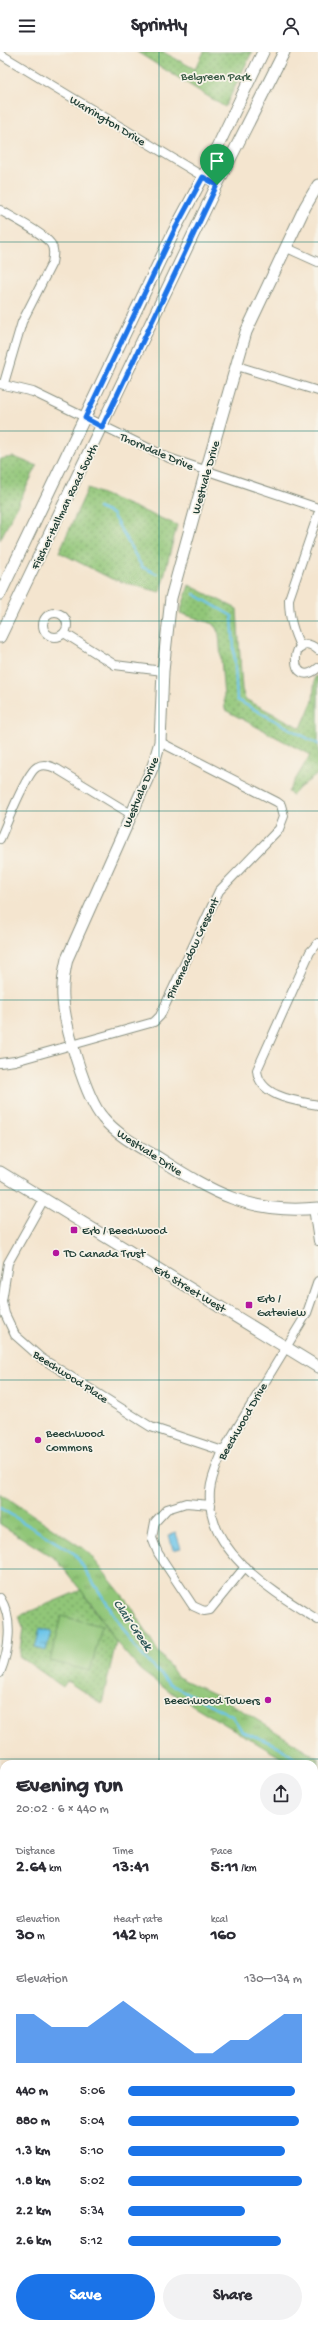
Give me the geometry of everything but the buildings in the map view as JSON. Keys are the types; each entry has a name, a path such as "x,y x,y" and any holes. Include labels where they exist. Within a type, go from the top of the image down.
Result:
{"main road":[{"name":"Fischer-Hallman Road South","path":"0,594 174,231 203,177 263,52"},
{"name":"Fischer-Hallman Road South","path":"0,637 217,185 284,52"},
{"name":"Westvale Drive","path":"315,1208 280,1209 260,1206 225,1197 199,1184 120,1135 102,1118 91,1099 73,1044 63,999 63,979 67,959 153,766 160,742 163,671 170,598 246,332 287,248 305,207 318,186"},
{"name":"Erb Street West","path":"0,1172 318,1366"}],"street":[{"name":"Warrington Drive","path":"0,54 217,185"},
{"path":"0,210 45,238 51,245 54,253 52,262 22,322 2,384"},
{"path":"287,248 318,262"},
{"path":"237,366 318,392"},
{"name":"Thorndale Drive","path":"2,384 33,392 102,427 169,458 206,472 318,508"},
{"path":"301,648 292,628 289,614 289,599 318,514"},
{"path":"64,633 115,665 163,671"},
{"path":"318,650 309,646 301,648 295,656 297,668 309,673 318,668"},
{"name":"Pinemeadow Crescent","path":"0,1063 15,1061 73,1044 148,1025 160,1016 219,891 274,836 283,823 283,810 277,802 171,746 160,742"},
{"path":"0,838 30,773 42,765 49,765 58,769 131,814"},
{"path":"318,943 310,952 257,1070 261,1084 267,1089 289,1099 318,1105"},
{"name":"Beechwood Place","path":"44,1200 8,1263 2,1301 5,1314 15,1335 41,1358 151,1427 223,1451"},
{"path":"315,1208 318,1241"},
{"name":"Beechwood Drive","path":"318,1281 307,1313 223,1451 214,1472 210,1491 211,1505 217,1530 233,1554 271,1590 318,1620"},
{"path":"211,1505 186,1503 167,1509 155,1522 152,1538 158,1554 193,1606 204,1611 210,1610 245,1567"},
{"path":"0,1598 7,1617 8,1645 7,1658 0,1673"}],"green space":[{"name":"Belgreen Park","path":"137,52 163,52 195,69 204,52 252,52 225,107"},
{"path":"14,457 37,466 0,540 0,459"},
{"path":"88,488 177,525 160,592 112,579 59,552"},
{"path":"189,585 237,609 242,689 245,699 301,728 313,700 315,677 318,676 318,774 299,788 293,795 288,792 310,755 225,710 219,634 214,624 180,613"},
{"path":"0,1493 87,1551 131,1606 157,1650 178,1677 222,1698 318,1758 317,1760 285,1760 167,1690 140,1670 116,1642 93,1606 57,1560 0,1524"},
{"path":"81,1590 116,1642 102,1704 67,1681 63,1687 19,1656 23,1628 19,1616"},
{"path":"61,1616 102,1626 90,1671 50,1661"}],"water":[{"path":"176,1533 181,1548 173,1550 169,1535"},
{"path":"40,1629 51,1632 46,1651 35,1648"}],"waterway":[{"path":"98,508 112,514 142,567 157,574"},
{"path":"194,594 232,616 237,700 318,744"},
{"name":"Clair Creek","path":"0,1508 75,1554 136,1649 170,1684 232,1716 242,1731 278,1746 297,1760"}],"place":[{"name":"Erb / Beechwood","path":"74,1230"},
{"name":"TD Canada Trust","path":"56,1253"},
{"name":"Erb / Gateview","path":"249,1305"},
{"name":"Beechwood Commons","path":"38,1440"},
{"name":"Beechwood Towers","path":"268,1700"}],"route":[{"path":"203,177 217,185 109,413 102,427 85,418 174,231 203,177"}]}
